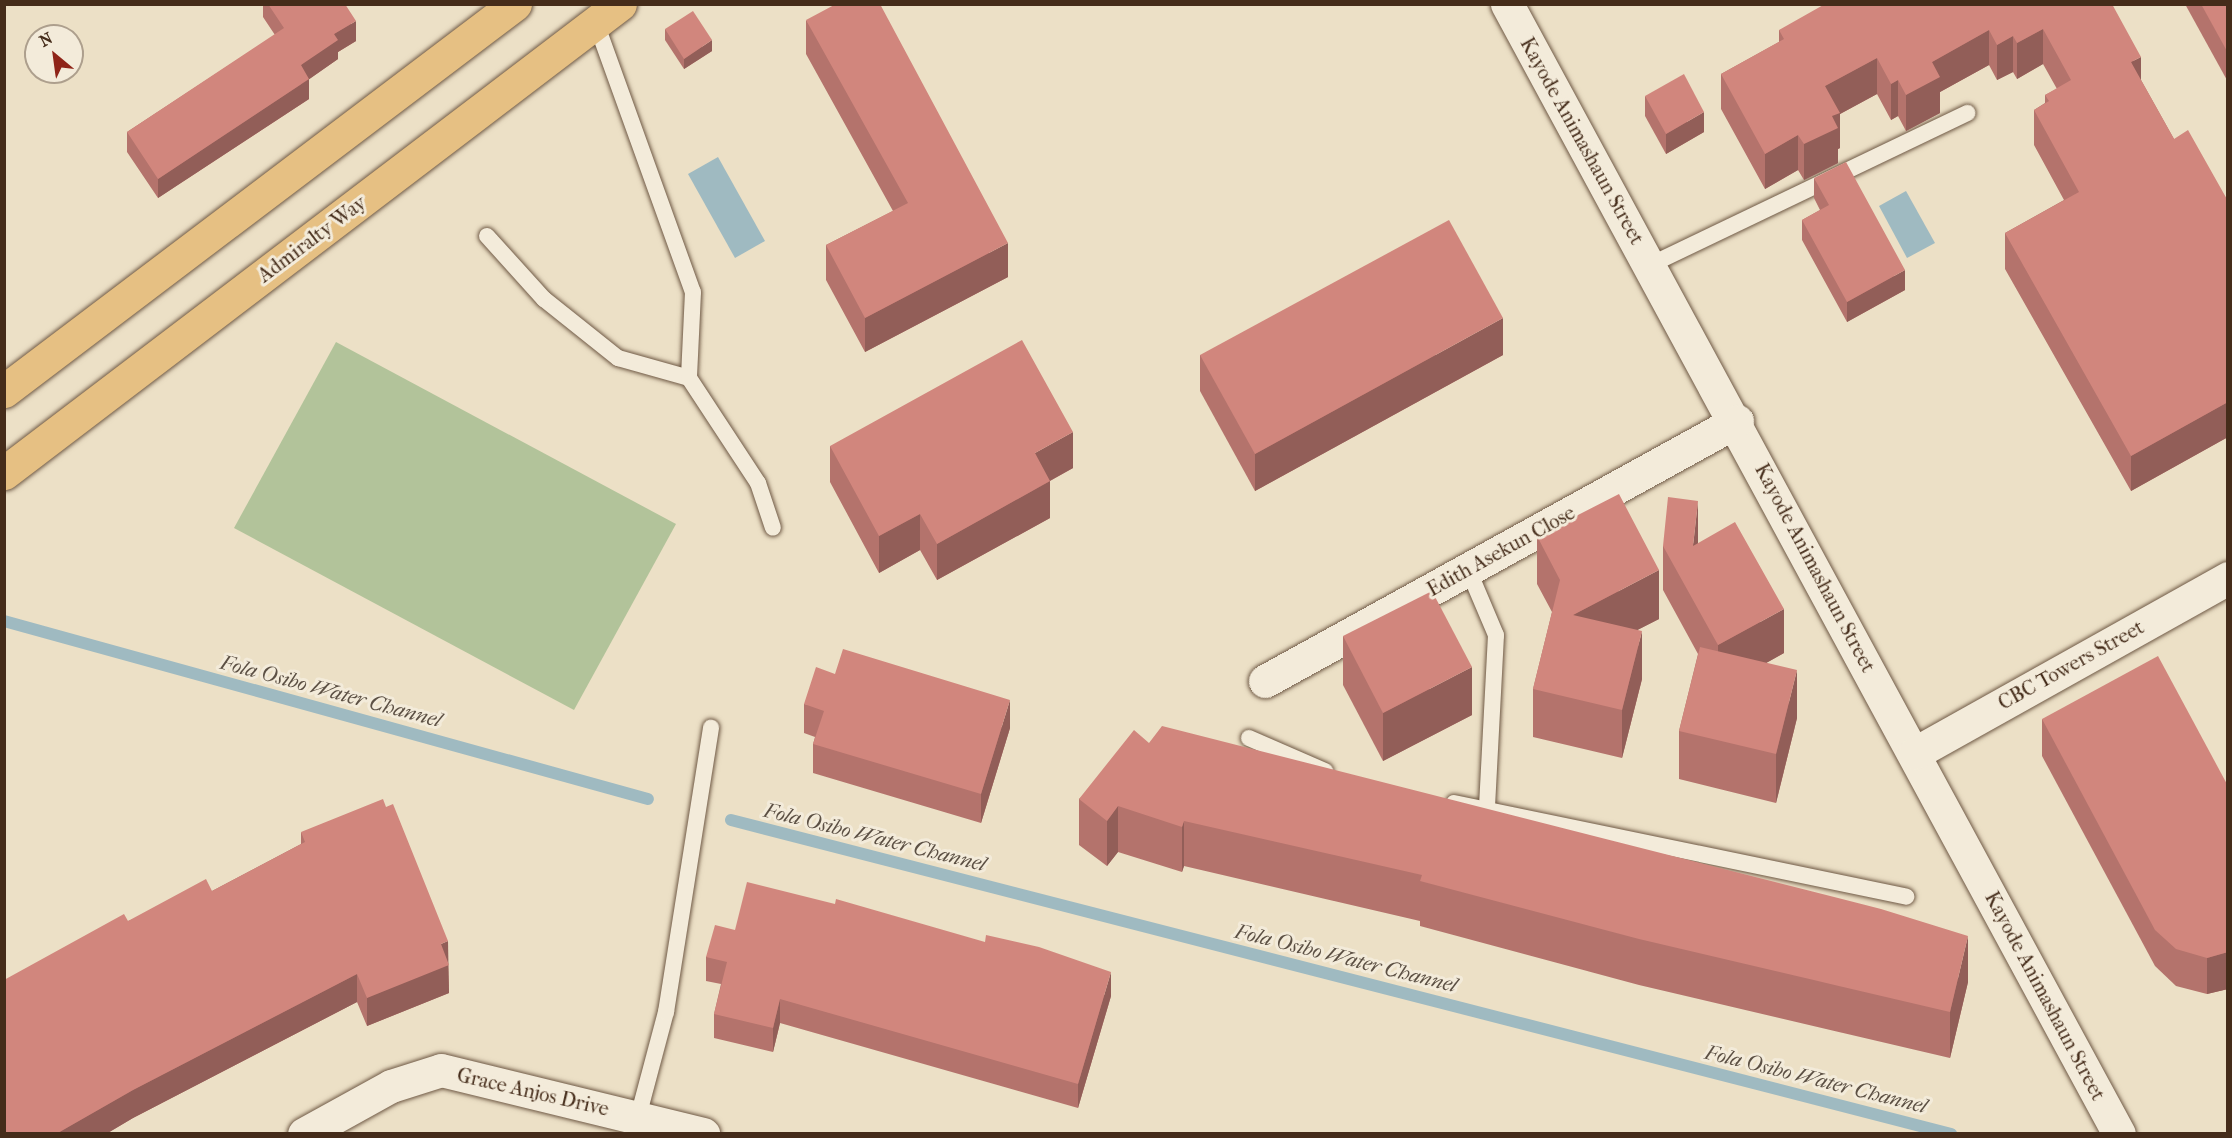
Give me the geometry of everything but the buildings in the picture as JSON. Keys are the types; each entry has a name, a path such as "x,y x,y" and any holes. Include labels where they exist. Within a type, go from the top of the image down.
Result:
{"main road":[{"path":"4,391 515,4"},
{"name":"Admiralty Way","path":"4,473 608,14"}],"street":[{"name":"Kayode Animashaun Street","path":"1507,4 1737,421 2113,1122"},
{"name":"Edith Asekun Close","path":"1265,681 1737,421"},
{"name":"CBC Towers Street","path":"1915,753 2228,578"},
{"name":"Grace Anjos Drive","path":"304,1134 391,1086 441,1070 703,1134"}],"lane":[{"path":"608,14 693,292 689,378 758,483 773,528"},
{"path":"1650,265 1967,113"},
{"path":"487,236 544,299 618,358 689,378"},
{"path":"1468,569 1496,635 1487,808"},
{"path":"638,1117 666,1012 711,728"},
{"path":"1249,738 1341,778"},
{"path":"1441,801 1487,808 1906,897"}],"green space":[{"path":"336,342 676,524 574,710 234,528"}],"water":[{"path":"718,157 765,241 735,258 688,174"},
{"path":"1906,191 1935,243 1907,258 1879,206"}],"waterway":[{"name":"Fola Osibo Water Channel","path":"4,621 648,799"},
{"name":"Fola Osibo Water Channel","path":"731,820 1951,1134"}]}
